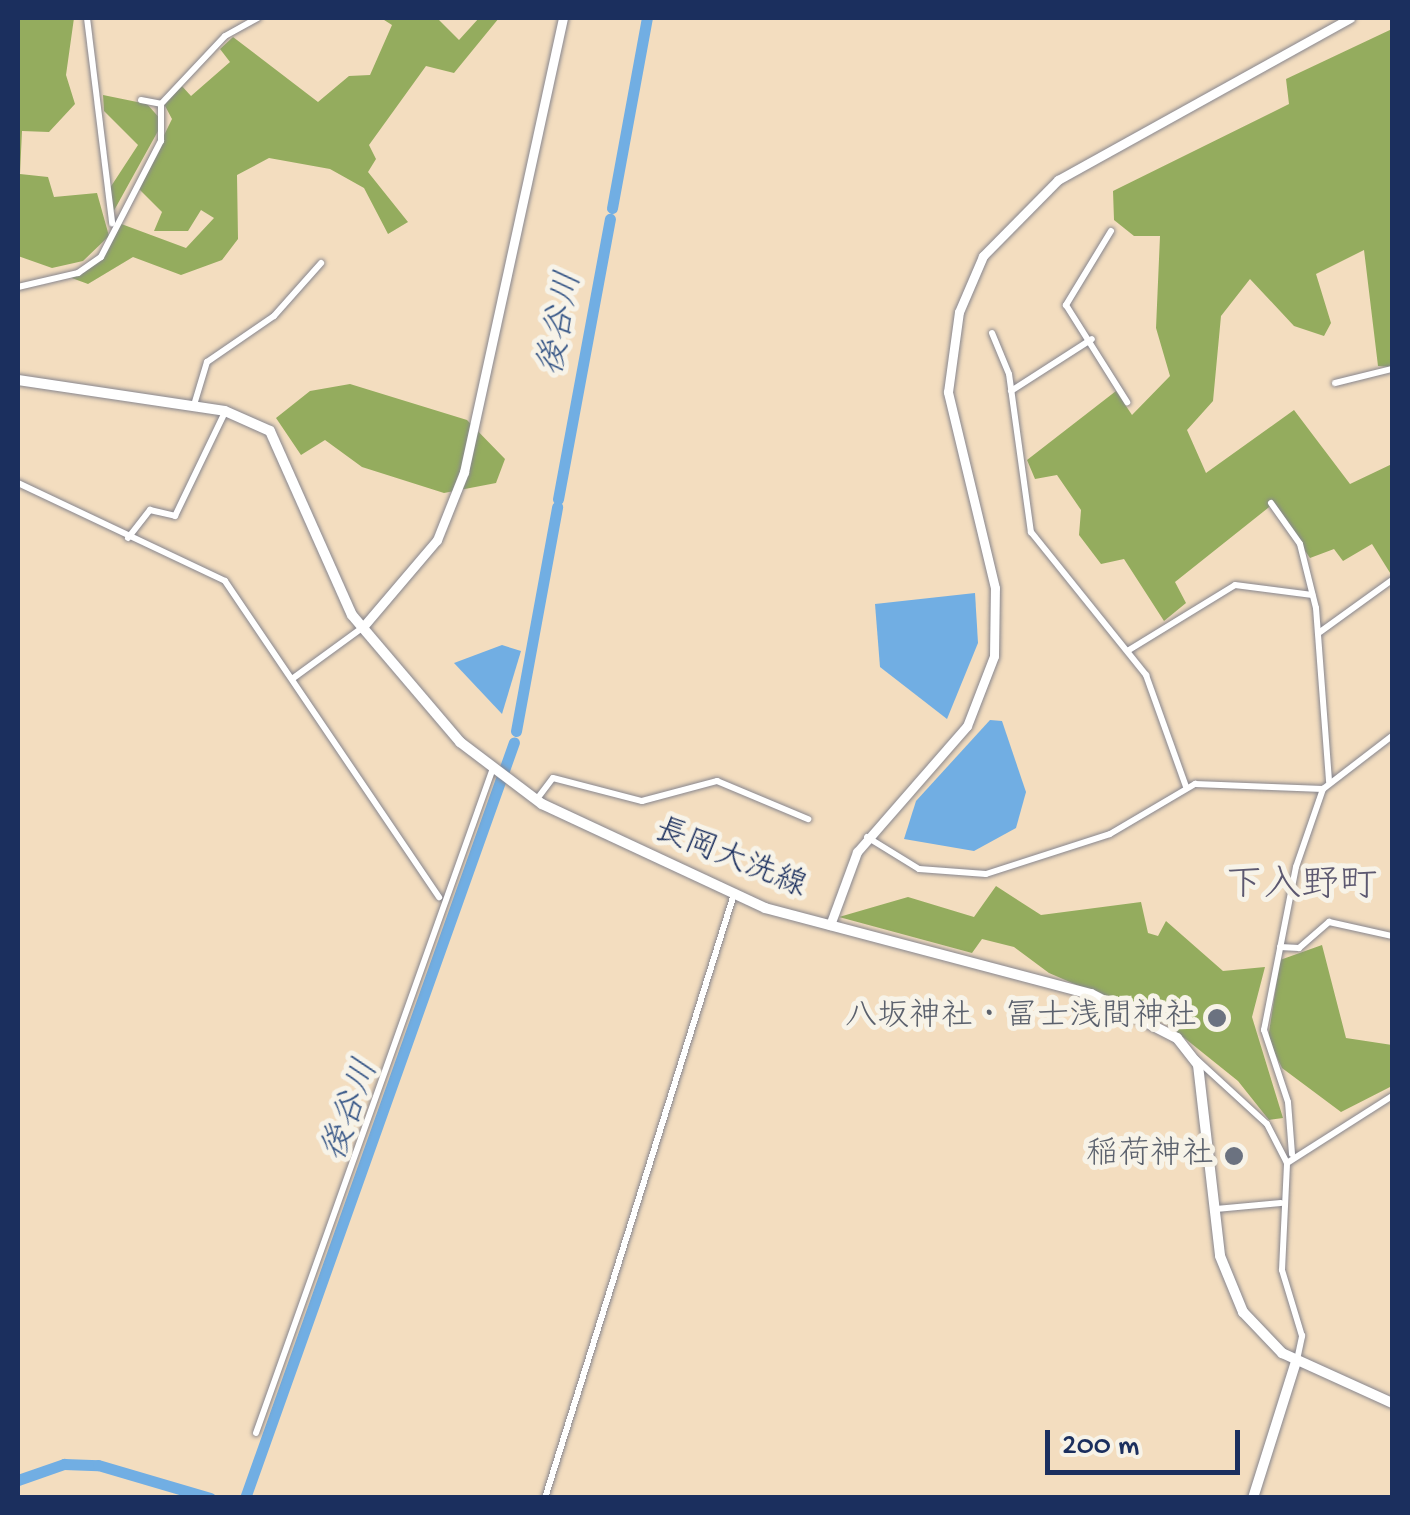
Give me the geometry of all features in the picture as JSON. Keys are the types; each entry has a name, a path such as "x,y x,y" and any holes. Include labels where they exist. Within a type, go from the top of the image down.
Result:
{"main road":[{"name":"長岡大洗線","path":"18,380 225,411 280,444 327,572 362,628 494,772 536,800 734,894 830,926 1090,994 1171,1034 1196,1059"},
{"path":"1196,1059 1214,1208 1236,1300 1296,1362 1392,1403"},
{"path":"1253,1498 1296,1362"}],"street":[{"path":"86,18 100,185 112,224"},
{"path":"18,286 90,267 162,140 161,104 226,36 258,18"},
{"path":"292,679 362,628 436,540 464,472 563,18"},
{"path":"830,926 867,837 960,736 994,656 995,588 948,392 959,312 984,256 1058,180 1350,18"},
{"path":"142,100 161,104"},
{"path":"1110,231 1066,300 1127,402"},
{"path":"194,406 207,362 274,316 321,262"},
{"path":"992,333 1011,390 1033,537 1129,650 1162,708 1186,787"},
{"path":"1011,390 1092,339"},
{"path":"1335,383 1392,369"},
{"path":"128,538 150,510 175,516 225,411"},
{"path":"18,483 225,581 439,897"},
{"path":"1271,503 1300,544 1320,632 1329,782"},
{"path":"1320,632 1392,580"},
{"path":"1129,650 1236,585 1312,594"},
{"path":"1292,1154 1288,1102 1264,1030 1280,947 1323,789 1392,736"},
{"path":"256,1432 494,772"},
{"path":"536,800 554,778 642,801 717,781 808,820"},
{"path":"867,837 919,869 986,874 1110,834 1186,787 1323,789"},
{"path":"545,1498 734,894"},
{"path":"1280,947 1299,948 1329,922 1392,936"},
{"path":"1196,1059 1267,1124 1287,1162"},
{"path":"1296,1362 1303,1343 1284,1287 1282,1203 1287,1162 1292,1154 1392,1096"},
{"path":"1214,1208 1282,1203"}],"green space":[{"path":"18,18 74,18 66,75 75,104 49,132 22,131 20,174 48,177 54,197 97,193 109,236 83,261 52,268 18,256"},
{"path":"381,18 437,18 459,40 479,18 499,18 454,73 426,66 369,145 376,159 368,172 408,222 388,234 364,188 330,169 269,158 237,175 238,239 222,260 181,275 133,257 88,284 69,277 101,260 116,222 186,248 214,218 201,210 188,231 154,231 162,212 138,188 172,119 164,104 180,84 191,96 230,62 220,49 233,37 318,102 349,76 370,75 392,25"},
{"path":"1392,29 1392,367 1378,366 1364,250 1316,274 1331,323 1324,336 1294,326 1250,279 1221,316 1213,401 1187,430 1206,473 1294,410 1350,484 1392,464 1392,576 1372,544 1343,561 1334,549 1310,558 1273,504 1175,582 1186,603 1164,621 1124,559 1101,564 1079,535 1081,510 1057,475 1035,479 1027,460 1116,391 1132,415 1170,376 1156,328 1160,236 1134,236 1114,220 1113,191 1289,104 1286,79"},
{"path":"103,95 147,104 163,122 111,216 106,194 138,145 104,111"},
{"path":"350,384 467,420 505,459 496,483 444,493 362,467 325,440 301,455 276,418 310,391"},
{"path":"996,886 1041,915 1141,902 1148,933 1158,936 1166,921 1223,971 1265,967 1252,1017 1283,1118 1269,1120 1238,1081 1167,1024 1049,973 1014,947 982,939 972,953 839,917 908,897 974,917"},
{"path":"1322,945 1346,1038 1392,1045 1392,1086 1341,1112 1282,1068 1268,1039 1280,960"}],"water":[{"path":"975,593 978,643 947,719 880,667 875,604"},
{"path":"502,645 521,651 502,714 454,663"},
{"path":"990,720 1002,721 1026,792 1016,828 974,851 904,839 916,801"}],"waterway":[{"name":"後谷川","path":"612,208 647,18"},
{"name":"後谷川","path":"558,499 610,219"},
{"name":"後谷川","path":"516,731 557,507"},
{"name":"後谷川","path":"245,1498 514,742"},
{"name":"後谷川","path":"18,1480 64,1464 98,1465 210,1498"}],"place":[{"name":"八坂神社・冨士浅間神社","path":"1217,1018"},
{"name":"稲荷神社","path":"1234,1156"}],"district":[{"name":"下入野町","path":"1301,889"}]}
